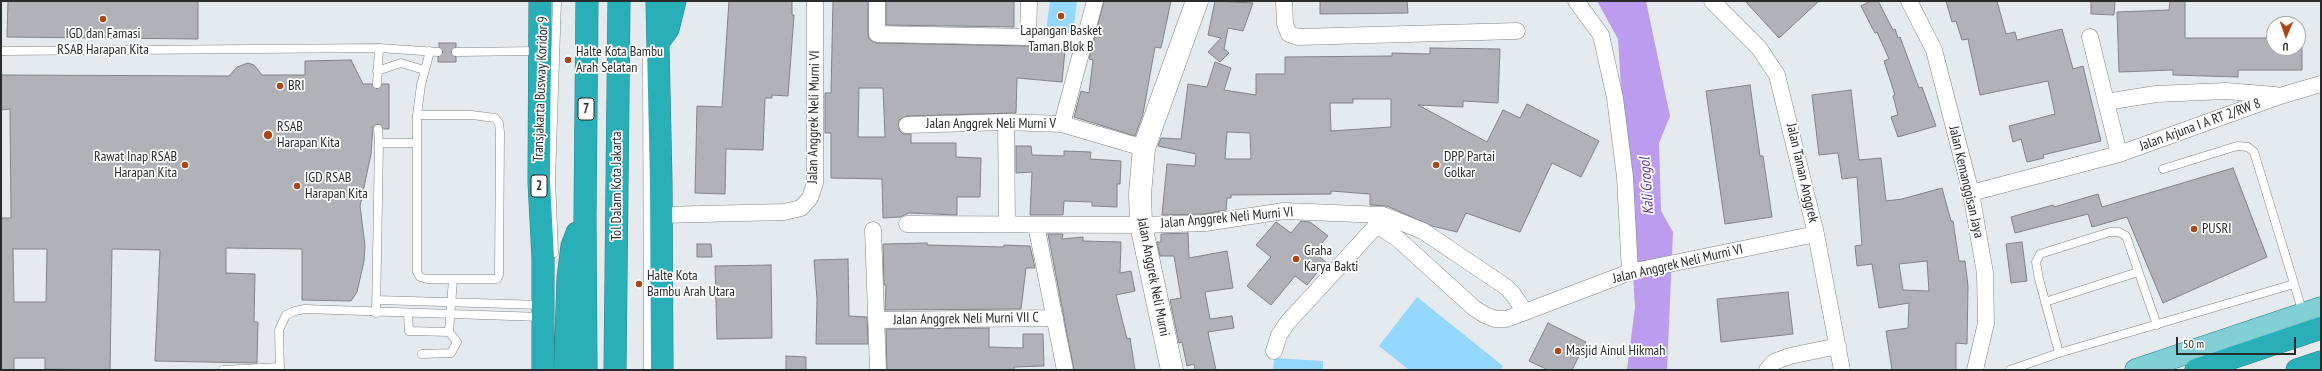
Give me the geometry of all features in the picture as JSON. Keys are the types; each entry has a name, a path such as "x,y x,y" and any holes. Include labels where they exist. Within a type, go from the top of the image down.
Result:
{"highway":[{"name":"2","path":"540,1 539,182 543,311 543,370"},
{"name":"7","path":"586,370 584,217 587,1"},
{"name":"Tol Dalam Kota Jakarta","path":"615,370 619,1"},
{"path":"657,1 652,45 661,215 662,370"},
{"path":"652,45 668,29 675,1"},
{"path":"565,370 568,278 572,246 584,217"},
{"path":"617,241 624,284 629,370"},
{"path":"2196,370 2321,328"},
{"path":"2297,370 2321,362"}],"main road":[{"path":"2136,370 2312,311"}],"street":[{"name":"Jalan Anggrek Neli Murni VI","path":"661,215 784,212 801,208 810,198 815,183 815,1"},
{"path":"877,1 877,34 1028,36 1082,42"},
{"path":"1028,36 1029,1"},
{"path":"1062,124 1082,42 1095,1"},
{"name":"Jalan Anggrek Neli Murni","path":"1172,370 1141,225 1140,194 1144,148 1197,1"},
{"path":"1284,1 1285,24 1289,34 1298,37 1517,31"},
{"path":"1576,1 1601,35 1615,98 1625,177 1631,272"},
{"name":"Jalan Taman Anggrek","path":"1712,1 1760,48 1777,75 1816,234 1842,370"},
{"name":"Jalan Kemanggisan Jaya","path":"1909,1 1934,50 1971,193 1985,273 1986,323 1975,370"},
{"path":"2090,37 2119,154"},
{"name":"Jalan Arjuna I A RT 2/RW 8","path":"1971,193 2119,154 2280,96 2321,84"},
{"name":"Jalan Arjuna I A RT 2/RW 8","path":"2106,102 2156,94 2226,91 2280,96"},
{"path":"1006,122 1007,224"},
{"name":"Jalan Anggrek Neli Murni V","path":"907,125 1006,122 1062,124 1144,148"},
{"name":"Jalan Anggrek Neli Murni VI","path":"907,224 1141,225 1211,223 1284,211 1380,220 1423,231 1436,239 1506,287 1525,312 1631,272 1677,261 1816,234"},
{"path":"1274,351 1279,335 1288,322 1380,220 1398,239 1474,308 1485,315 1495,319 1506,319 1525,312"},
{"path":"1036,225 1065,370"},
{"path":"872,230 878,370"},
{"name":"Jalan Anggrek Neli Murni VII C","path":"877,320 1055,318"},
{"path":"1767,370 1774,362 1790,356 1838,346"}],"lane":[{"name":"Transjakarta Busway Koridor 9","path":"554,260 551,179 557,1"},
{"path":"648,370 652,45"},
{"path":"1,51 378,48 438,52"},
{"path":"377,84 378,48"},
{"path":"456,52 539,50"},
{"path":"417,115 472,115 495,118 499,123 499,275 497,279 427,279 420,277 417,272 417,115 424,70 430,52"},
{"path":"377,71 400,64 424,70"},
{"path":"376,313 378,129"},
{"path":"379,143 417,143"},
{"path":"2163,169 2237,146 2252,149 2256,157 2294,284 2312,311"},
{"path":"2059,353 2036,262 2040,254 2110,232 2119,232 2126,236 2157,325"},
{"path":"2045,302 2138,272"},
{"path":"422,354 450,353 457,342 449,332 453,279"},
{"path":"2010,370 2059,353 2294,284"},
{"path":"377,300 451,303 543,311"},
{"path":"223,370 280,369 279,330 286,315 305,309 450,315 543,311"},
{"path":"408,314 409,330 449,332"}],"shaded area":[{"name":"Lapangan Basket Taman Blok B","path":"1050,1 1077,1 1073,34 1046,31"},
{"path":"1417,297 1503,366 1500,370 1409,370 1379,346"},
{"path":"1274,358 1323,361 1323,370 1273,370"}],"water":[{"name":"Kali Grogol","path":"1597,1 1646,1 1670,116 1659,143 1661,211 1673,232 1667,370 1627,370 1635,307 1618,39"}],"building":[{"name":"IGD dan Famasi RSAB Harapan Kita","path":"8,1 198,1 198,39 7,37"},
{"path":"729,1 792,1 792,15 794,15 788,96 772,95 772,98 765,98 763,150 726,149 725,194 695,193 697,106 722,107"},
{"path":"833,1 868,1 868,34 869,39 876,43 1027,46 1065,50 1062,82 1017,78 1016,113 907,116 899,120 899,130 903,134 911,134 911,143 956,143 956,157 981,158 980,197 957,197 957,215 909,213 900,217 883,218 882,179 831,178 831,133 825,133 825,93 831,93","holes":["859,88 883,88 885,137 858,137"]},
{"path":"886,1 1014,1 1014,27 886,25"},
{"path":"1104,1 1171,1 1161,48 1155,47 1143,114 1135,136 1074,117 1081,91 1089,93 1093,60 1089,59"},
{"path":"1215,1 1253,3 1243,31 1228,28 1224,49 1229,53 1220,62 1208,52 1221,38 1208,35"},
{"path":"1320,1 1407,1 1408,13 1320,14"},
{"path":"1745,1 1819,1 1779,38"},
{"path":"1871,1 1878,1 1893,30 1895,29 1898,38 1900,37 1919,88 1922,87 1936,126 1898,137 1891,117 1898,115 1893,96 1895,95 1884,61 1889,59 1877,32 1875,33 1861,6"},
{"path":"1946,1 1997,1 2006,34 2015,32 2017,40 2062,29 2073,69 2083,66 2101,141 2043,155 2044,158 2027,162 2021,139 2013,142 2009,126 2055,114 2048,81 1980,95 1968,39 1962,40 1956,21 1952,22"},
{"path":"2091,1 2115,1 2114,15 2091,14"},
{"path":"2170,1 2185,1 2185,38 2266,38 2266,56 2302,56 2302,70 2238,70 2238,77 2173,75 2173,70 2119,72 2117,12 2169,10"},
{"path":"439,43 456,43 456,47 451,52 456,57 456,62 438,62 438,57 443,52 439,47"},
{"path":"1430,48 1500,49 1498,103 1463,101 1463,107 1418,105 1487,142 1503,110 1520,118 1527,104 1599,141 1581,177 1552,163 1520,232 1466,213 1457,232 1432,226 1387,206 1370,205 1370,194 1331,191 1331,194 1231,195 1231,198 1227,198 1226,210 1204,214 1162,215 1167,164 1195,166 1196,154 1158,146 1161,138 1181,139 1188,84 1207,87 1215,62 1231,68 1224,90 1256,95 1256,74 1285,74 1285,57 1392,56 1392,53 1430,54","holes":["1353,99 1391,99 1391,127 1331,131 1330,103 1353,103","1227,132 1250,133 1251,159 1225,159"]},
{"path":"351,60 363,84 372,84 377,89 382,84 389,84 389,129 384,129 378,124 373,127 371,154 360,206 365,246 364,261 357,292 351,301 302,300 302,249 226,248 226,273 255,274 254,322 258,322 257,363 155,361 160,250 112,249 110,370 45,369 45,358 14,358 14,370 1,370 1,218 11,218 10,109 1,110 1,75 229,76 237,67 248,63 254,65 262,75 305,75 305,61","holes":["13,249 47,249 46,302 14,302"]},
{"path":"1750,85 1760,156 1763,156 1772,217 1725,224 1706,91"},
{"path":"1851,90 1859,160 1881,158 1886,201 1902,199 1942,188 1951,221 1953,221 1959,261 1965,261 1968,286 1967,344 1956,343 1956,370 1892,370 1886,331 1908,328 1909,303 1879,308 1872,264 1857,266 1855,246 1862,245 1857,177 1842,179 1838,153 1819,155 1812,95","holes":["1927,261 1929,291 1903,290 1899,264"]},
{"path":"1016,146 1031,146 1032,155 1064,156 1064,151 1091,152 1090,159 1121,161 1120,184 1117,184 1117,207 1092,206 1092,202 1064,201 1063,215 1030,215 1032,172 1016,173"},
{"name":"PUSRI","path":"2233,168 2267,257 2163,303 2127,217 2092,227 2088,214 2015,233 2011,217 2053,205 2054,207 2098,194 2102,207"},
{"name":"Graha Karya Bakti","path":"1301,221 1310,222 1328,236 1314,252 1326,262 1307,285 1295,276 1271,305 1247,286 1271,257 1256,245 1276,222 1291,233"},
{"path":"1188,233 1189,258 1227,251 1233,288 1205,292 1210,319 1232,316 1234,328 1208,332 1216,370 1195,370 1194,364 1187,366 1182,342 1179,343 1170,300 1181,298 1174,256 1160,256 1157,242 1161,242 1161,234"},
{"path":"1048,234 1063,234 1062,239 1083,237 1083,241 1121,242 1120,273 1131,271 1135,291 1116,295 1127,339 1130,338 1135,370 1074,370"},
{"path":"2022,242 2027,281 2011,283 2006,244"},
{"path":"927,243 927,245 1004,247 1004,245 1030,246 1035,268 1026,268 1021,309 885,310 886,285 884,285 883,244"},
{"path":"697,244 711,244 712,257 697,257"},
{"path":"848,259 849,316 867,317 868,344 816,344 817,299 814,260"},
{"path":"771,265 772,338 717,339 715,266"},
{"path":"1788,292 1793,334 1721,342 1717,299"},
{"name":"Masjid Ainul Hikmah","path":"1548,323 1586,342 1572,370 1548,370 1529,361"},
{"path":"989,328 989,347 1023,348 1023,334 1043,334 1044,366 1014,367 1014,370 887,370 886,329"},
{"path":"786,356 806,357 806,370 786,370"}],"place":[{"name":"Lapangan Basket Taman Blok B","path":"1061,16"},
{"name":"IGD dan Famasi RSAB Harapan Kita","path":"103,19"},
{"name":"Halte Kota Bambu Arah Selatan","path":"568,60"},
{"name":"BRI","path":"280,86"},
{"name":"RSAB Harapan Kita","path":"268,135"},
{"name":"Rawat Inap RSAB Harapan Kita","path":"185,165"},
{"name":"DPP Partai Golkar","path":"1436,165"},
{"name":"IGD RSAB Harapan Kita","path":"297,186"},
{"name":"PUSRI","path":"2194,229"},
{"name":"Graha Karya Bakti","path":"1296,259"},
{"name":"Halte Kota Bambu Arah Utara","path":"639,284"},
{"name":"Masjid Ainul Hikmah","path":"1558,351"}]}
